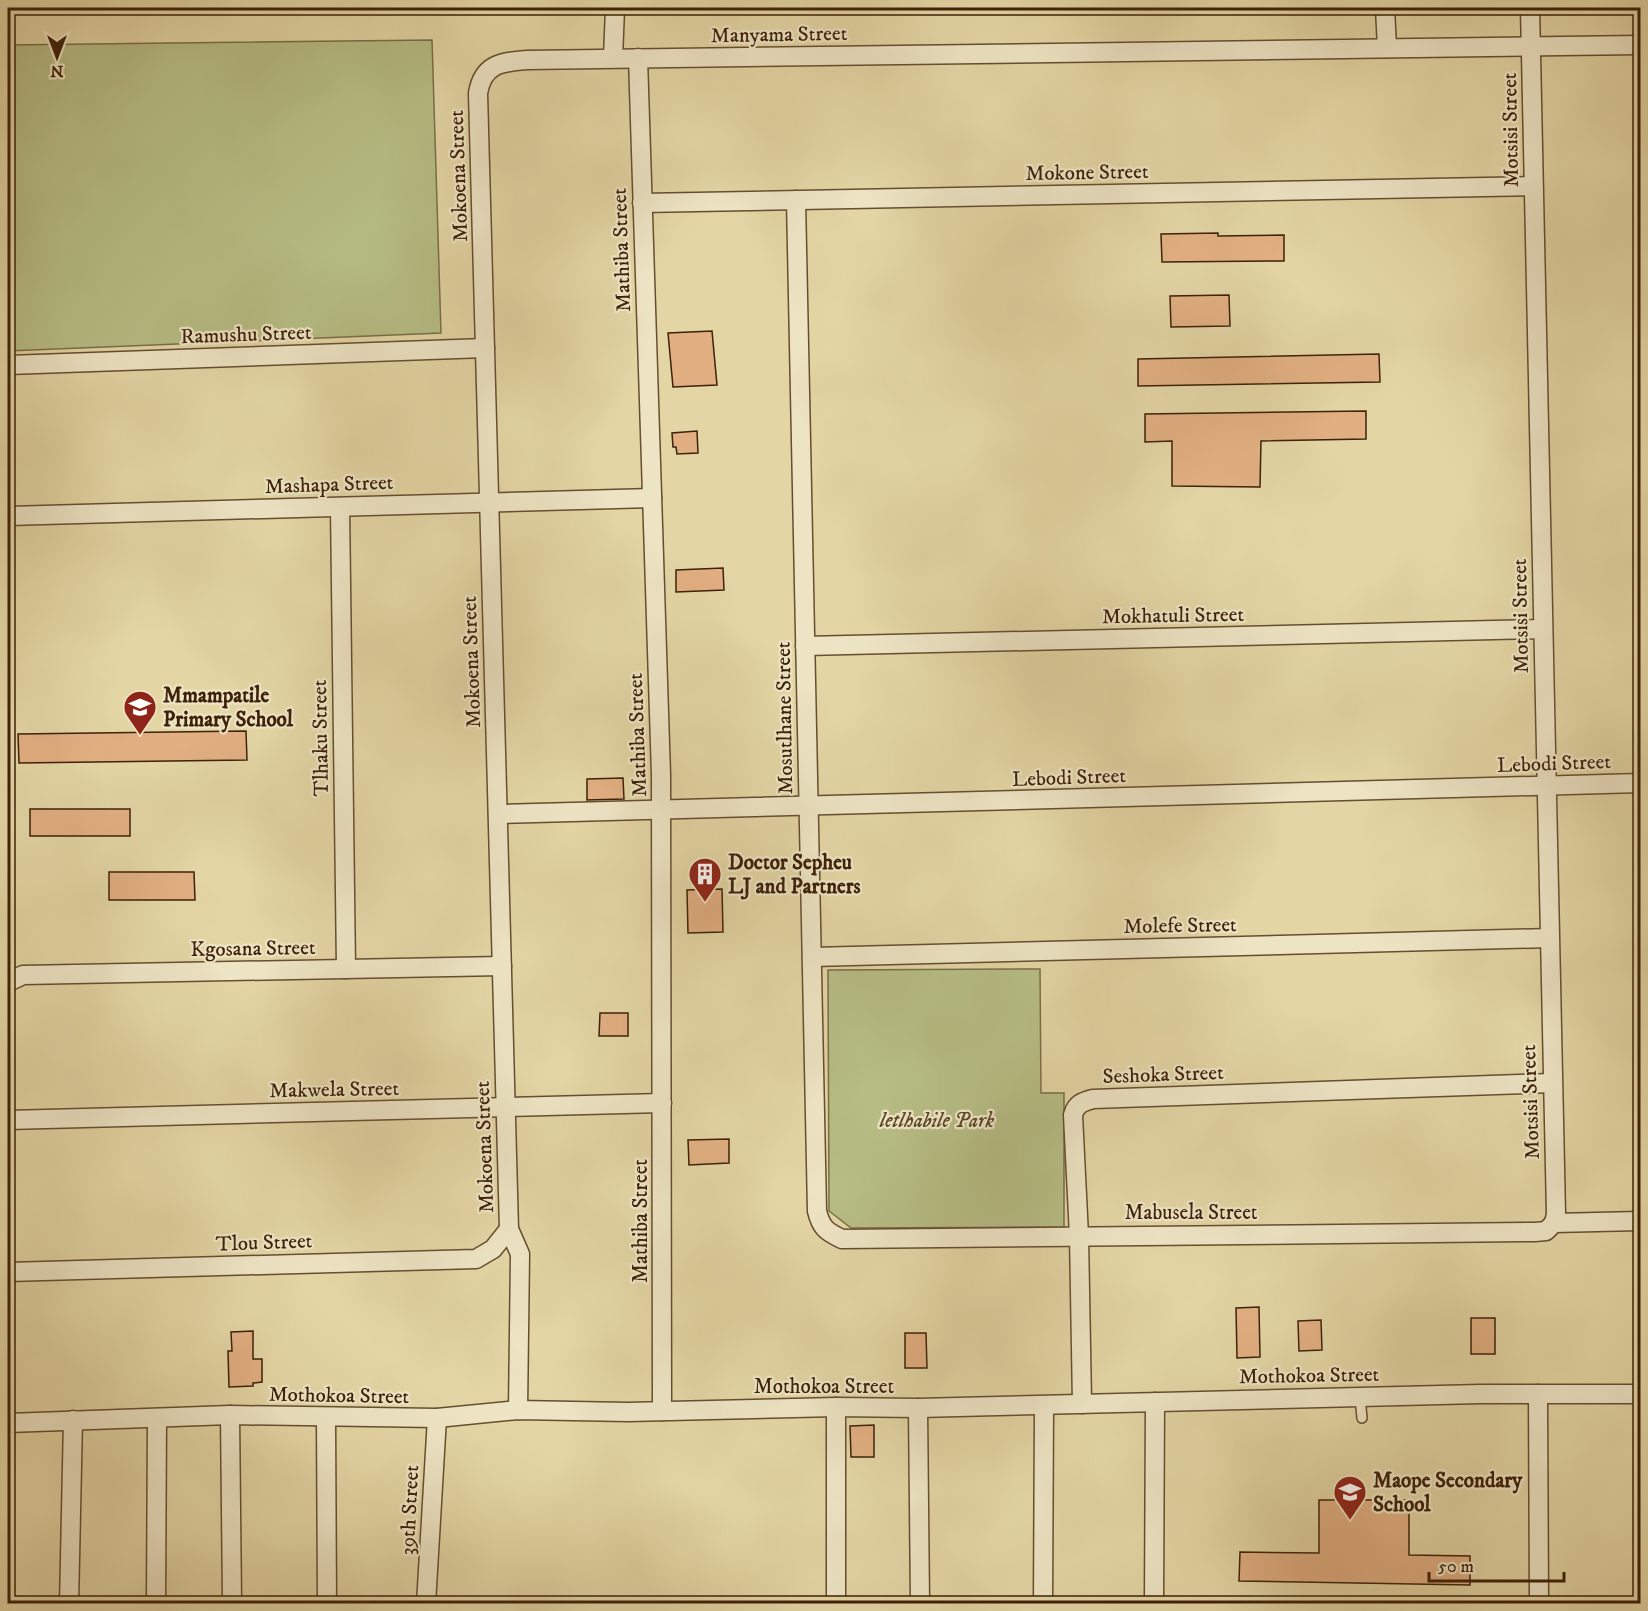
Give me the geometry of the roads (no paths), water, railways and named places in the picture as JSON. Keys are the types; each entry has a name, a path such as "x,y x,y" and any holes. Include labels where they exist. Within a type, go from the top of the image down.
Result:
{"street":[{"path":"1385,8 1387,48"},
{"name":"Motsisi Street","path":"1530,8 1551,1083 1556,1214 1554,1223"},
{"path":"613,58 615,12"},
{"name":"Manyama Street","path":"478,93 481,79 489,69 506,62 613,58 1641,45"},
{"name":"Mathiba Street","path":"638,58 662,810 663,1411"},
{"name":"Mokoena Street","path":"478,93 509,1229 520,1254 518,1410"},
{"name":"Mokone Street","path":"642,203 1533,186"},
{"name":"Mosutlhane Street","path":"796,200 818,1211 821,1224 827,1233"},
{"name":"Ramushu Street","path":"8,365 485,348"},
{"name":"Mashapa Street","path":"8,516 652,498"},
{"name":"Tlhaku Street","path":"340,507 345,969"},
{"name":"Mokhatuli Street","path":"805,646 1542,629"},
{"name":"Lebodi Street","path":"498,814 1641,783"},
{"name":"Molefe Street","path":"812,957 1549,938"},
{"name":"Kgosana Street","path":"8,982 23,975 502,966"},
{"name":"Seshoka Street","path":"1082,1404 1073,1115 1075,1108 1082,1102 1093,1099 1551,1083"},
{"name":"Makwela Street","path":"8,1120 663,1103"},
{"name":"Mabusela Street","path":"827,1233 842,1239 1535,1232 1546,1231 1554,1223 1641,1221"},
{"name":"Tlou Street","path":"8,1272 476,1259 493,1249 509,1229"},
{"path":"1538,1394 1539,1604"},
{"name":"Mothokoa Street","path":"8,1423 230,1415 326,1419 437,1418 518,1410 918,1408 1360,1397 1641,1394"},
{"path":"1154,1604 1155,1402"},
{"path":"1043,1604 1044,1406"},
{"path":"836,1407 836,1604"},
{"path":"918,1408 920,1604"},
{"path":"230,1415 232,1604"},
{"path":"156,1604 157,1418"},
{"name":"39th Street","path":"426,1604 437,1418"},
{"path":"326,1419 327,1604"},
{"path":"69,1604 73,1420"}],"lane":[{"path":"1360,1397 1362,1418"}],"place":[{"name":"Mmampatile Primary School","path":"140,736"},
{"name":"Doctor Sepheu LJ and Partners","path":"705,903"},
{"name":"Maope Secondary School","path":"1350,1521"}],"park label":[{"name":"letlhabile Park","path":"937,1120"}]}
